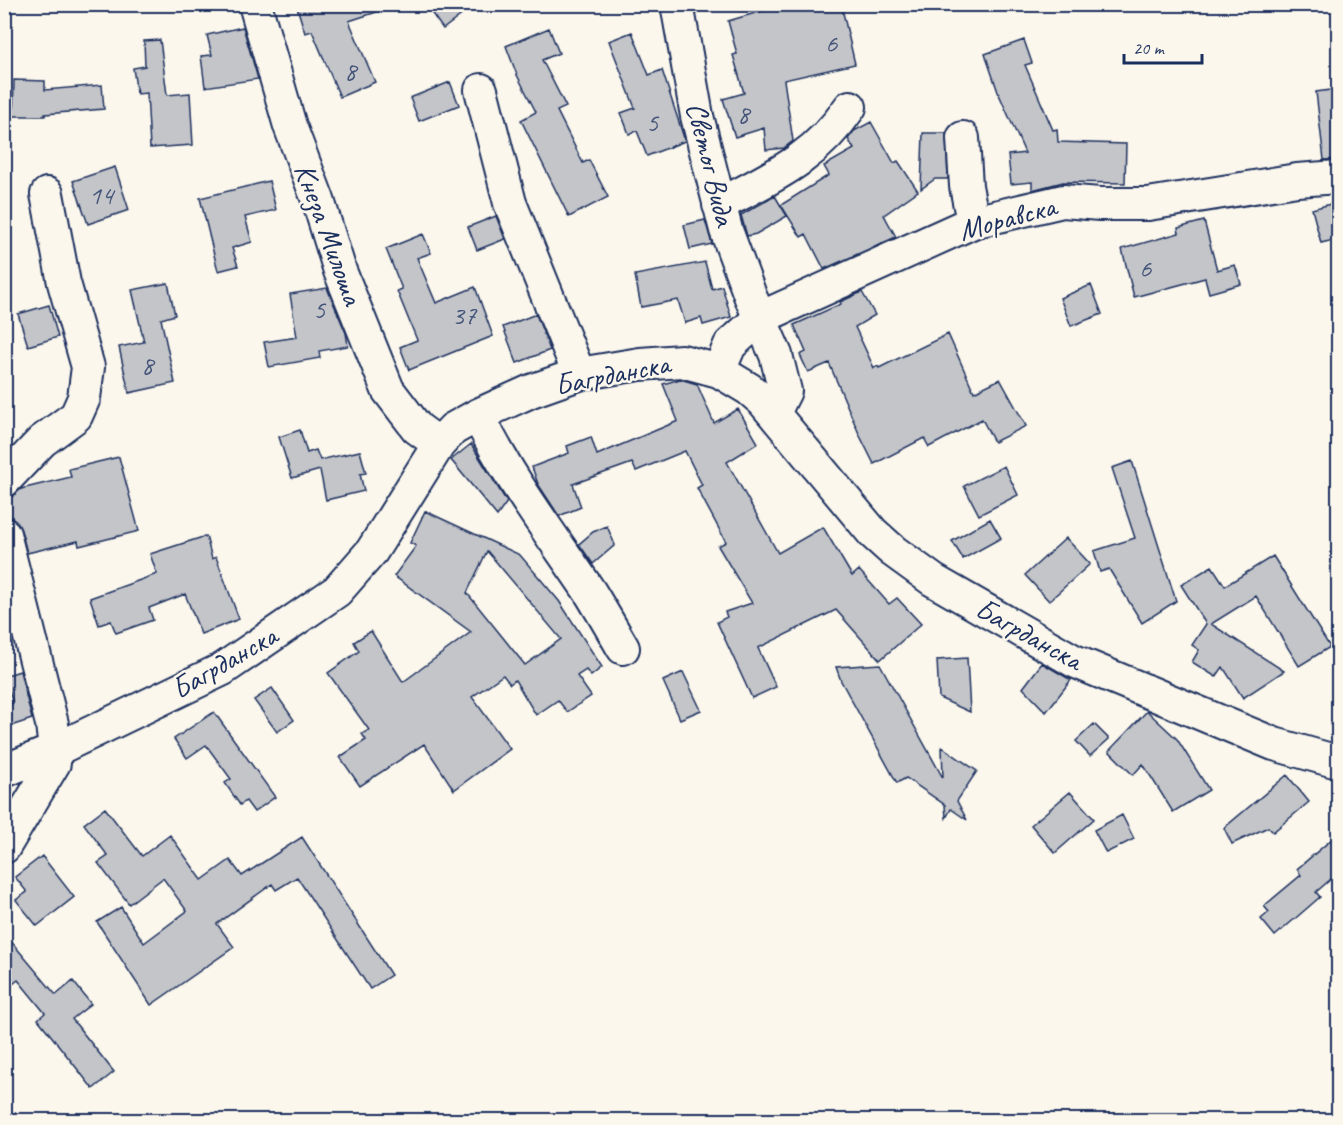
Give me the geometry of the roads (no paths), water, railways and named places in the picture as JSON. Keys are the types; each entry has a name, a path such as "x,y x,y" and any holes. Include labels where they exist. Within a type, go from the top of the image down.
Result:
{"street":[{"name":"Кнеза Милоша","path":"255,4 290,126 318,200 340,271 388,390 417,428 439,444"},
{"name":"Светог Вида","path":"677,4 697,116 719,205 726,230 776,355 785,391 774,413"},
{"path":"481,90 510,203 579,374"},
{"path":"719,205 792,166 812,152 850,107"},
{"path":"963,138 966,186 973,222"},
{"name":"Моравска","path":"719,371 730,345 760,318 973,222 1063,201 1148,204 1297,180 1338,177"},
{"path":"4,481 42,441 76,416 84,398 88,367 64,283 47,194"},
{"name":"Багрданска","path":"4,771 56,750 223,669 337,591 372,551 439,444 453,429 531,391 579,374 640,364 682,361 719,371 749,389 774,413 873,533 893,552 933,580 1074,661 1274,744 1338,762"},
{"path":"478,415 492,444 591,594 623,648"},
{"path":"4,534 52,724 56,750 54,762 7,838"}]}
